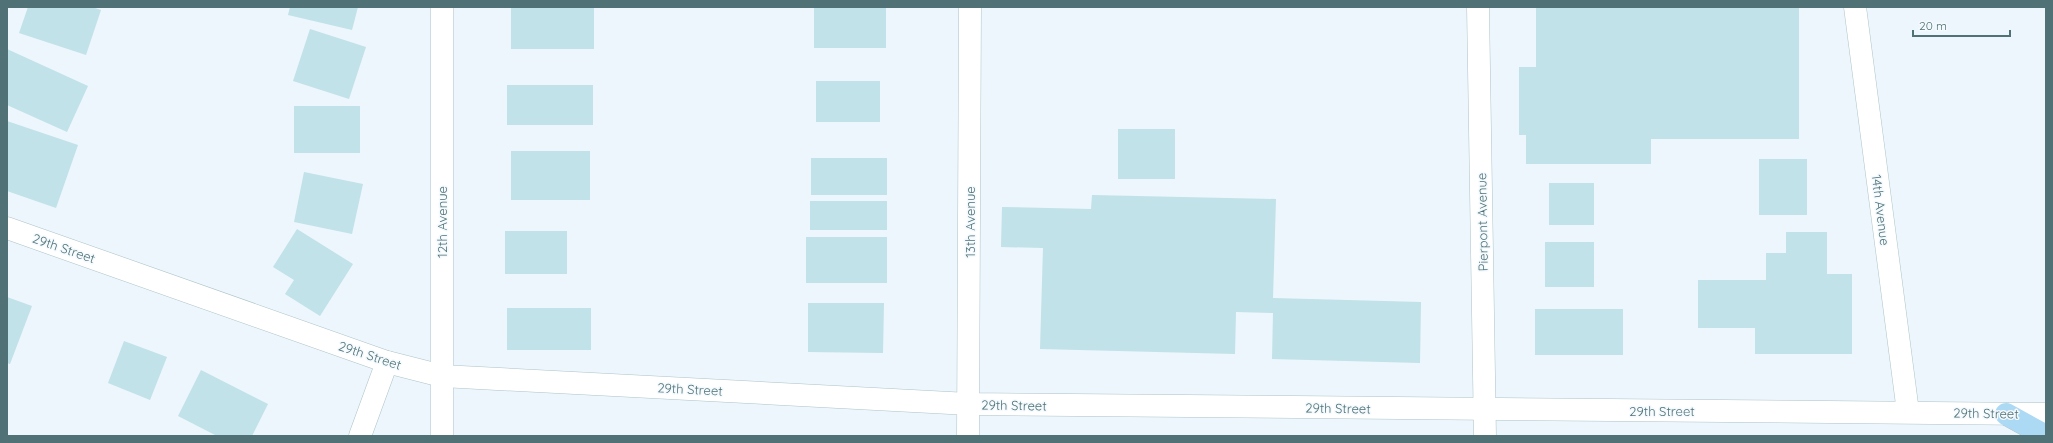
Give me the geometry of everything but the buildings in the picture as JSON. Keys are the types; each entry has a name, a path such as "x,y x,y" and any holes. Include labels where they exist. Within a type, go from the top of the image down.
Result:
{"main road":[{"path":"2006,414 2046,436"}],"street":[{"name":"12th Avenue","path":"442,7 442,436"},
{"name":"13th Avenue","path":"968,436 970,7"},
{"name":"Pierpont Avenue","path":"1478,7 1486,410 1485,436"},
{"name":"14th Avenue","path":"1855,7 1908,412"},
{"name":"29th Street","path":"7,228 387,362 442,376 969,404 2046,414"},
{"path":"360,436 387,362"}]}
